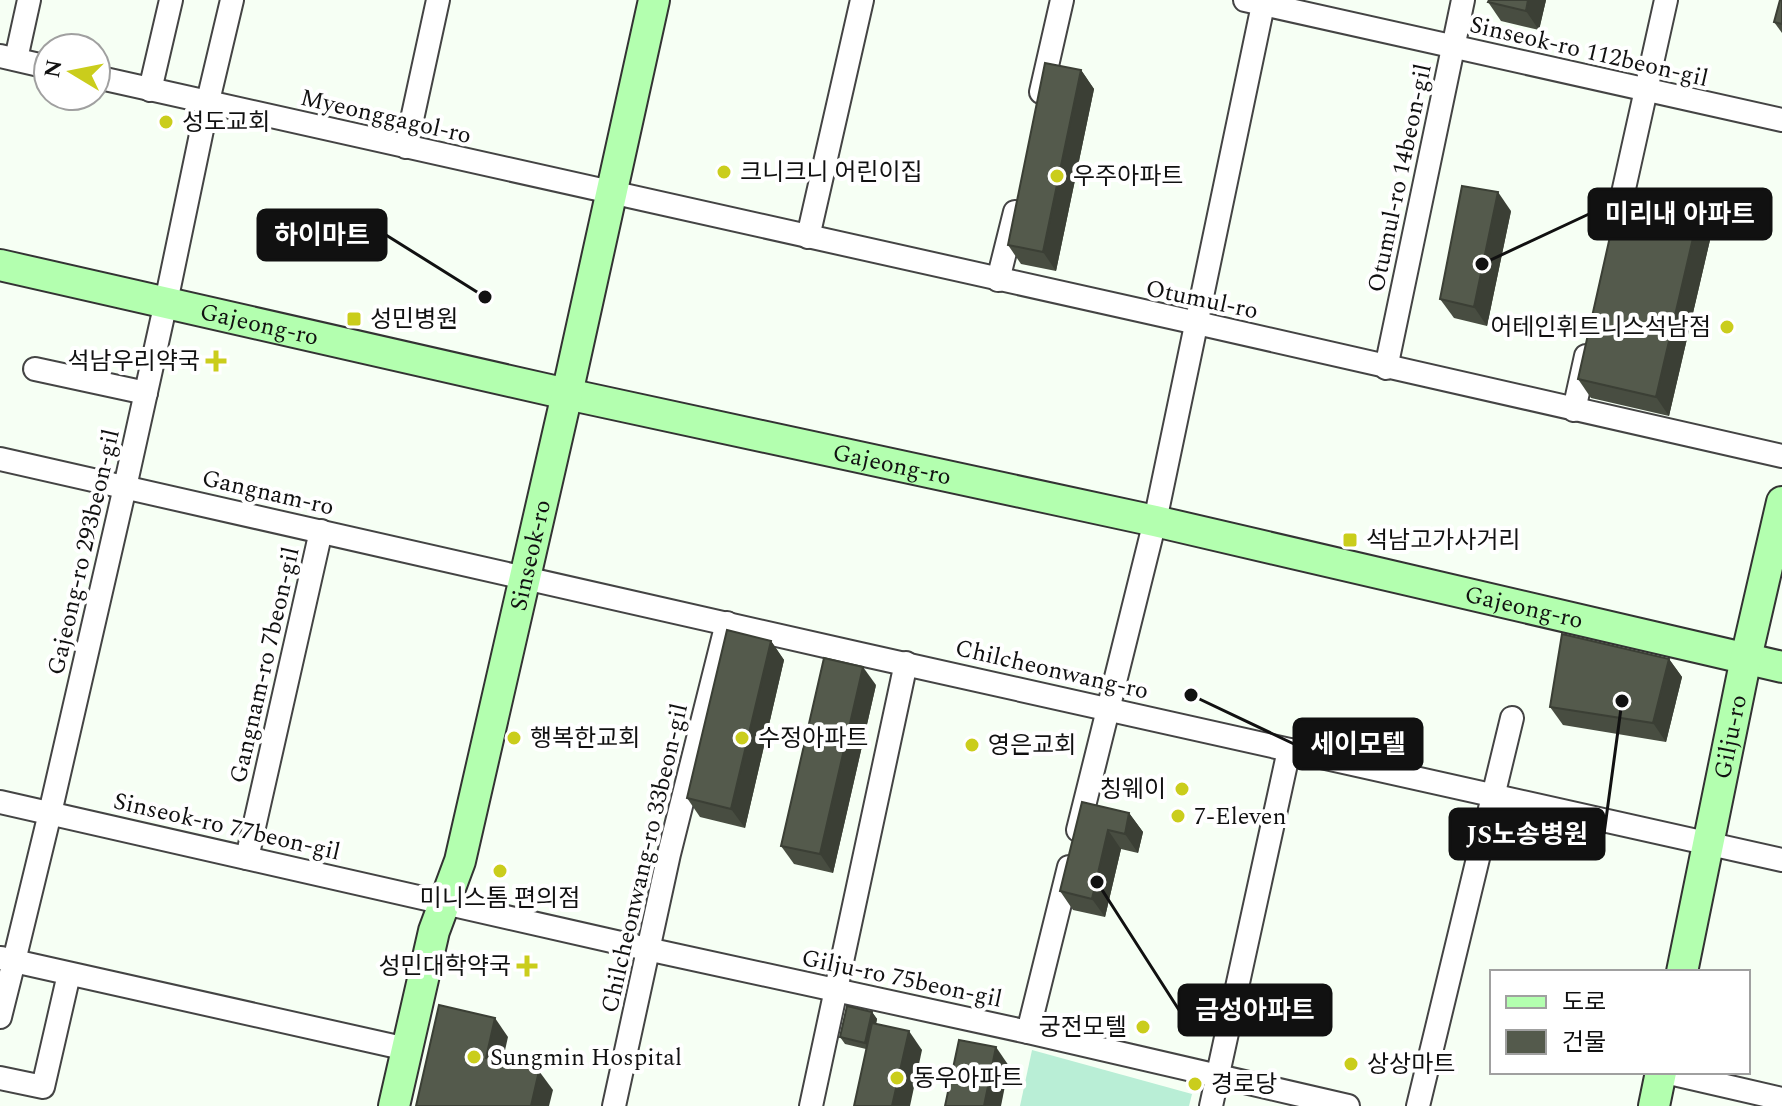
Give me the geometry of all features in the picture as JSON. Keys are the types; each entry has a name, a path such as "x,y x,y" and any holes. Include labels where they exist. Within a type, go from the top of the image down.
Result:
{"street":[{"path":"29,0 8,58 32,63"},
{"path":"150,90 171,0"},
{"name":"Gajeong-ro 293beon-gil","path":"0,1017 7,960 50,813 232,0"},
{"path":"406,147 438,0"},
{"name":"Sinseok-ro","path":"394,1106 434,931 460,861 654,0"},
{"path":"808,237 862,0"},
{"path":"1037,109 1062,0"},
{"name":"Otumul-ro 14beon-gil","path":"1386,368 1463,0"},
{"path":"1612,243 1666,0"},
{"path":"1028,1032 1155,521 1197,323 1258,1"},
{"name":"Sinseok-ro 112beon-gil","path":"1258,1 1782,120"},
{"name":"Myeonggagol-ro","path":"112,81 610,193"},
{"name":"Otumul-ro","path":"610,193 1782,456"},
{"path":"998,280 1019,196"},
{"name":"Gajeong-ro","path":"0,265 567,394 1155,521 1782,667"},
{"path":"1574,410 1591,334"},
{"path":"35,369 146,393"},
{"name":"Gangnam-ro","path":"0,459 524,577"},
{"name":"Gilju-ro","path":"1682,970 1746,658 1782,502"},
{"name":"Gangnam-ro 7beon-gil","path":"247,858 321,531"},
{"name":"Chilcheonwang-ro","path":"524,577 1782,860"},
{"name":"Chilcheonwang-ro 33beon-gil","path":"614,1106 647,949 727,623"},
{"path":"811,1106 906,663"},
{"path":"1418,1106 1512,718"},
{"path":"1211,1106 1289,750"},
{"name":"Sinseok-ro 77beon-gil","path":"0,802 443,902"},
{"name":"Gilju-ro 75beon-gil","path":"443,902 1348,1106"},
{"path":"7,960 407,1049"},
{"path":"0,1078 43,1087 69,974"},
{"path":"1654,1106 1662,1074"},
{"path":"1672,1074 1782,1099"}],"green space":[{"path":"1032,1050 1192,1094 1189,1106 1020,1106"}],"building":[{"path":"1489,0 1528,0 1526,11"},
{"path":"1782,0 1782,24 1774,22"},
{"path":"1045,63 1081,70 1043,252 1008,245"},
{"path":"1462,186 1498,192 1474,307 1440,299"},
{"path":"1618,201 1697,221 1656,397 1578,379"},
{"path":"727,630 771,641 731,809 687,798"},
{"path":"1562,634 1669,659 1653,723 1550,707"},
{"path":"824,658 863,667 820,854 781,846"},
{"path":"1082,802 1129,813 1125,834 1108,830 1092,899 1060,891"},
{"name":"Sungmin Hospital","path":"439,1005 495,1018 486,1058 539,1071 531,1106 416,1106"},
{"path":"847,1006 872,1012 865,1043 840,1037"},
{"path":"872,1023 909,1031 892,1106 854,1106"},
{"path":"959,1040 996,1047 984,1106 945,1106"}],"place":[{"name":"성도교회","path":"166,122"},
{"name":"크니크니 어린이집","path":"724,172"},
{"name":"우주아파트","path":"1057,176"},
{"name":"미리내 아파트","path":"1482,264"},
{"name":"하이마트","path":"485,297"},
{"name":"성민병원","path":"354,319"},
{"name":"어테인휘트니스석남점","path":"1727,327"},
{"name":"석남우리약국","path":"216,361"},
{"name":"석남고가사거리","path":"1350,540"},
{"name":"세이모텔","path":"1191,695"},
{"name":"JS노송병원","path":"1622,701"},
{"name":"행복한교회","path":"514,738"},
{"name":"수정아파트","path":"742,738"},
{"name":"영은교회","path":"972,745"},
{"name":"칭웨이","path":"1182,789"},
{"name":"7-Eleven","path":"1178,816"},
{"name":"미니스톰 편의점","path":"500,871"},
{"name":"금성아파트","path":"1097,882"},
{"name":"성민대학약국","path":"527,966"},
{"name":"궁전모텔","path":"1143,1027"},
{"name":"Sungmin Hospital","path":"474,1057"},
{"name":"상상마트","path":"1351,1064"},
{"name":"동우아파트","path":"897,1078"},
{"name":"경로당","path":"1195,1084"}]}
